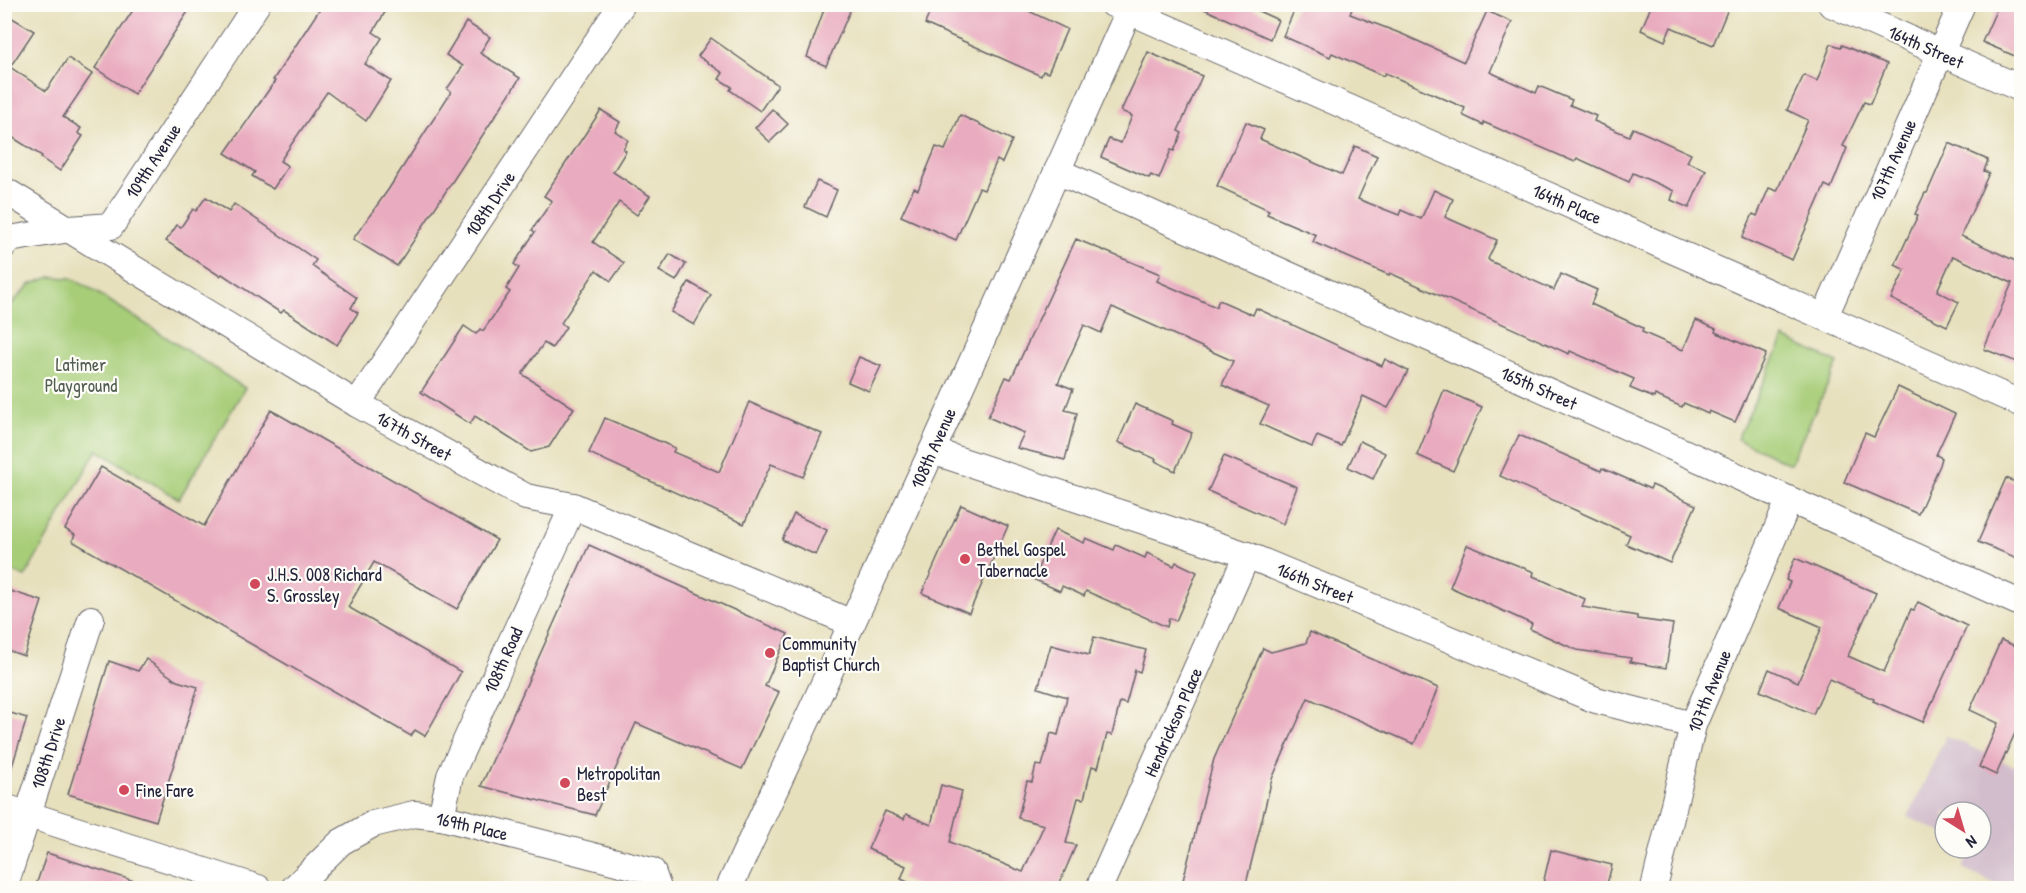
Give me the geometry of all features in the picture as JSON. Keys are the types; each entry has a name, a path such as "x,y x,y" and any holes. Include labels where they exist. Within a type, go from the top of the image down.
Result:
{"street":[{"name":"109th Avenue","path":"4,245 9,239 111,225 257,4"},
{"name":"108th Drive","path":"357,404 622,4"},
{"name":"164th Street","path":"1831,4 2022,90"},
{"name":"107th Avenue","path":"1825,316 1962,4"},
{"name":"108th Avenue","path":"729,888 932,451 1057,171 1125,7"},
{"name":"164th Place","path":"1125,7 2022,404"},
{"name":"165th Street","path":"1057,171 2022,604"},
{"name":"167th Street","path":"4,190 357,404 526,497 573,506 852,623"},
{"name":"166th Street","path":"932,451 1246,555 1596,700 1693,724"},
{"name":"107th Avenue","path":"1654,888 1693,724 1789,501"},
{"name":"108th Road","path":"441,817 450,776 573,506"},
{"name":"Hendrickson Place","path":"1099,888 1246,555"},
{"name":"108th Drive","path":"4,888 16,811 91,619"},
{"path":"16,811 258,888"},
{"name":"169th Place","path":"294,888 341,842 373,824 414,814 441,817 652,871 658,888"}],"shaded area":[{"path":"1946,736 2021,769 2021,888 2005,888 1962,869 1966,860 1993,860 1993,800 1933,800 1933,828 1908,817"}],"green space":[{"name":"Latimer Playground","path":"51,277 71,278 88,287 245,388 179,499 97,450 25,577 5,568 5,315 15,300 31,284"},
{"path":"1784,338 1838,363 1790,464 1737,439"}],"building":[{"path":"137,4 193,4 134,94 95,68"},
{"path":"323,4 390,4 373,32 382,38 365,64 391,81 366,121 327,92 280,161 288,166 273,189 252,176 255,172 225,153 275,81 273,80"},
{"path":"826,4 853,4 826,66 807,57"},
{"path":"933,4 1014,4 1067,29 1048,73 1043,71 1041,76 925,24"},
{"path":"1193,4 1243,4 1278,20 1270,39"},
{"path":"1297,4 1354,4 1350,14 1464,62 1487,11 1512,22 1490,72 1536,93 1539,86 1572,100 1570,105 1596,116 1594,121 1629,136 1633,128 1691,154 1687,162 1706,170 1689,208 1671,200 1674,191 1633,173 1629,182 1577,158 1575,162 1483,122 1483,125 1464,116 1465,108 1385,73 1383,76 1332,53 1330,57 1283,36"},
{"path":"1652,4 1730,4 1713,45 1671,27 1665,41 1641,30"},
{"path":"1999,4 2022,4 2022,59 1982,42"},
{"path":"4,13 34,31 10,67 46,91 68,58 92,74 63,117 81,128 78,133 83,136 60,171 41,158 42,156 4,132"},
{"path":"466,22 490,37 480,53 520,78 397,266 353,239 388,190 451,92 447,89 463,66 446,55"},
{"path":"711,38 778,85 760,111 730,90 732,87 719,79 723,73 698,56"},
{"path":"1831,44 1841,47 1842,45 1887,64 1870,104 1864,102 1843,146 1847,148 1831,188 1825,185 1792,260 1742,238 1753,214 1757,216 1769,188 1777,191 1808,120 1787,110 1804,75 1817,81"},
{"path":"1148,52 1202,76 1178,131 1182,133 1174,151 1171,150 1159,179 1151,175 1149,178 1101,157 1109,139 1121,143 1132,116 1121,111"},
{"path":"772,109 788,124 770,142 755,128"},
{"path":"601,110 620,122 615,131 628,140 623,149 626,151 613,172 650,196 637,215 619,202 593,242 624,263 611,281 596,270 561,323 566,327 552,348 544,343 522,374 574,408 549,447 531,452 475,416 470,424 421,392 464,326 476,334 480,329 483,331 510,292 506,289 519,268 514,264 535,232 532,230 552,201 544,196"},
{"path":"960,115 1012,140 1002,163 997,160 984,190 979,188 956,240 901,216 914,188 918,190 936,147 945,150"},
{"path":"1246,122 1264,130 1260,139 1342,175 1355,146 1377,156 1358,199 1399,215 1401,210 1421,219 1434,190 1453,199 1445,217 1497,240 1488,259 1490,261 1554,290 1561,274 1597,290 1591,304 1643,328 1642,332 1683,350 1696,320 1716,329 1715,332 1766,354 1735,422 1709,411 1708,414 1684,403 1682,407 1655,395 1654,398 1630,388 1634,379 1570,351 1569,354 1390,273 1389,275 1313,242 1316,235 1267,214 1269,210 1217,186"},
{"path":"1949,143 1988,160 1984,171 1989,173 1961,236 2020,263 2022,260 2022,364 1984,349 2012,283 1953,256 1937,291 1959,302 1947,326 1891,299 1905,270 1895,265 1918,215 1915,214"},
{"path":"817,181 837,190 826,217 805,207"},
{"path":"206,197 229,212 234,204 316,260 312,266 357,298 351,308 358,313 337,345 284,310 281,313 166,241 177,225 181,227 193,209 196,211"},
{"path":"1076,239 1160,274 1157,281 1216,307 1219,300 1253,315 1256,308 1382,366 1385,359 1408,371 1388,408 1363,396 1341,446 1317,436 1312,447 1260,424 1269,406 1222,385 1233,361 1112,307 1101,333 1084,325 1058,383 1073,389 1065,410 1077,413 1065,460 1017,448 1024,433 988,417 1006,377 1011,379"},
{"path":"670,254 686,264 676,281 659,271"},
{"path":"689,282 711,295 694,325 671,312"},
{"path":"859,357 881,366 869,391 848,382"},
{"path":"1898,387 1955,414 1936,455 1942,458 1940,465 1918,514 1844,482 1865,433 1874,437"},
{"path":"1444,390 1482,407 1453,471 1417,455"},
{"path":"749,402 822,434 803,477 771,464 744,524 589,453 605,418 675,448 673,452 719,472"},
{"path":"1135,404 1173,421 1172,424 1192,433 1175,471 1155,461 1156,459 1118,442"},
{"name":"J.H.S. 008 Richard S. Grossley","path":"271,410 497,540 457,609 374,562 348,607 461,672 425,736 415,730 411,736 72,541 75,535 65,529 101,467 204,526"},
{"path":"1519,435 1601,471 1602,468 1650,489 1652,485 1696,505 1670,563 1626,544 1630,535 1500,476"},
{"path":"1360,441 1385,453 1373,479 1348,467"},
{"path":"1224,456 1297,487 1283,524 1208,491"},
{"path":"2006,478 2022,485 2022,560 1978,542"},
{"name":"Bethel Gospel Tabernacle","path":"961,505 1008,526 969,613 922,593"},
{"path":"794,514 827,530 816,555 782,540"},
{"path":"1055,530 1084,543 1086,538 1114,550 1116,545 1145,558 1147,553 1174,566 1176,562 1197,572 1176,621 1169,618 1167,627 1086,591 1084,596 1062,586 1060,591 1033,579"},
{"path":"589,545 788,634 765,686 779,692 742,769 636,723 595,815 481,786"},
{"path":"1467,545 1534,572 1533,576 1585,599 1582,607 1673,624 1666,668 1630,662 1631,658 1577,650 1530,629 1532,624 1450,587"},
{"path":"1795,558 1876,593 1848,656 1884,672 1911,609 1914,610 1918,602 1967,626 1923,722 1829,679 1813,714 1760,691 1769,669 1798,682 1822,627 1779,608 1790,582 1786,580"},
{"path":"4,589 42,601 24,656 4,649"},
{"path":"1310,632 1438,688 1414,744 1308,698 1272,779 1245,888 1181,888 1214,759 1263,648 1271,652 1306,643"},
{"path":"1094,637 1146,650 1140,672 1135,670 1126,704 1120,702 1112,735 1107,734 1098,768 1092,766 1084,799 1078,798 1066,843 1076,845 1058,887 1061,888 921,888 901,879 906,866 868,849 885,811 904,819 906,814 931,825 941,785 962,791 950,842 1023,872 1044,825 1018,818 1027,781 1032,782 1036,765 1042,766 1051,733 1058,735 1067,697 1038,688 1051,645 1089,655"},
{"path":"2001,640 2022,649 2022,718 1996,775 1979,767 1998,723 1970,710"},
{"path":"146,659 177,681 198,687 156,821 68,794 109,661 138,671"},
{"path":"4,711 27,718 9,776 4,775"},
{"path":"1551,850 1612,865 1606,888 1542,888"},
{"path":"47,853 144,884 144,888 35,888"}],"place":[{"name":"Bethel Gospel Tabernacle","path":"965,559"},
{"name":"J.H.S. 008 Richard S. Grossley","path":"255,584"},
{"name":"Community Baptist Church","path":"770,653"},
{"name":"Metropolitan Best","path":"565,783"},
{"name":"Fine Fare","path":"124,790"}]}
